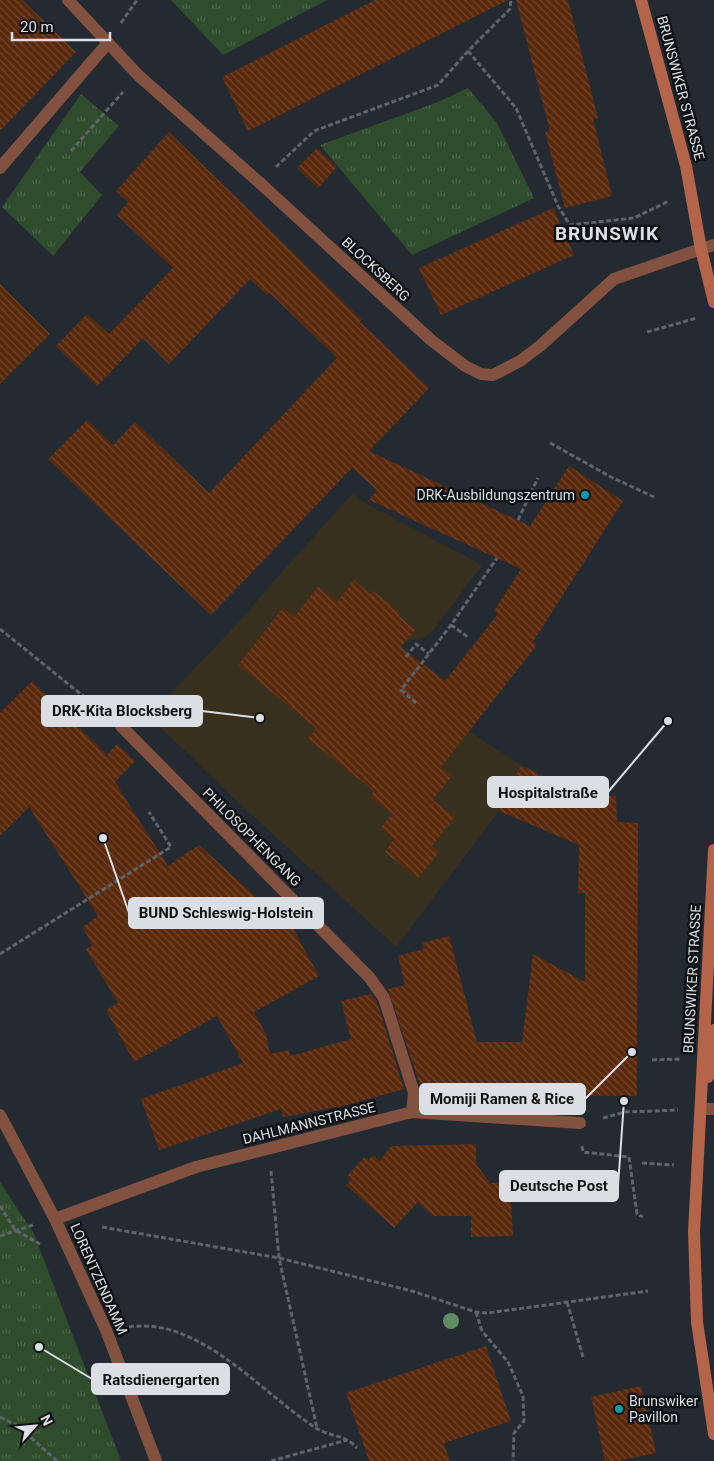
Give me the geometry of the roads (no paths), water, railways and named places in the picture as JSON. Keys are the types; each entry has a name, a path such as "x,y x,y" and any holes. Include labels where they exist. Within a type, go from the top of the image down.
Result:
{"main road":[{"name":"BRUNSWIKER STRASSE","path":"641,0 686,166 701,249 714,302"},
{"name":"BRUNSWIKER STRASSE","path":"708,1109 714,850"},
{"name":"BRUNSWIKER STRASSE","path":"714,1030 694,1241 697,1322 714,1434"}],"street":[{"name":"BLOCKSBERG","path":"68,0 107,44 138,75 260,182 431,340 465,366 481,374 493,374 520,361 540,346 614,279 714,245"},
{"path":"0,168 107,44"},
{"name":"PHILOSOPHENGANG","path":"121,726 370,978 384,998 414,1093 412,1112"},
{"name":"DAHLMANNSTRASSE","path":"55,1219 196,1167 412,1112 580,1123"},
{"name":"LORENTZENDAMM","path":"0,1115 55,1219 106,1330 156,1461"}],"place":[{"name":"DRK-Ausbildungszentrum","path":"585,495"},
{"name":"DRK-Kita Blocksberg","path":"260,718"},
{"name":"Hospitalstraße","path":"668,721"},
{"name":"BUND Schleswig-Holstein","path":"103,838"},
{"name":"Momiji Ramen & Rice","path":"632,1052"},
{"name":"Deutsche Post","path":"624,1101"},
{"name":"Ratsdienergarten","path":"39,1347"},
{"name":"Brunswiker Pavillon","path":"619,1409"}],"district":[{"name":"BRUNSWIK","path":"607,233"}]}
